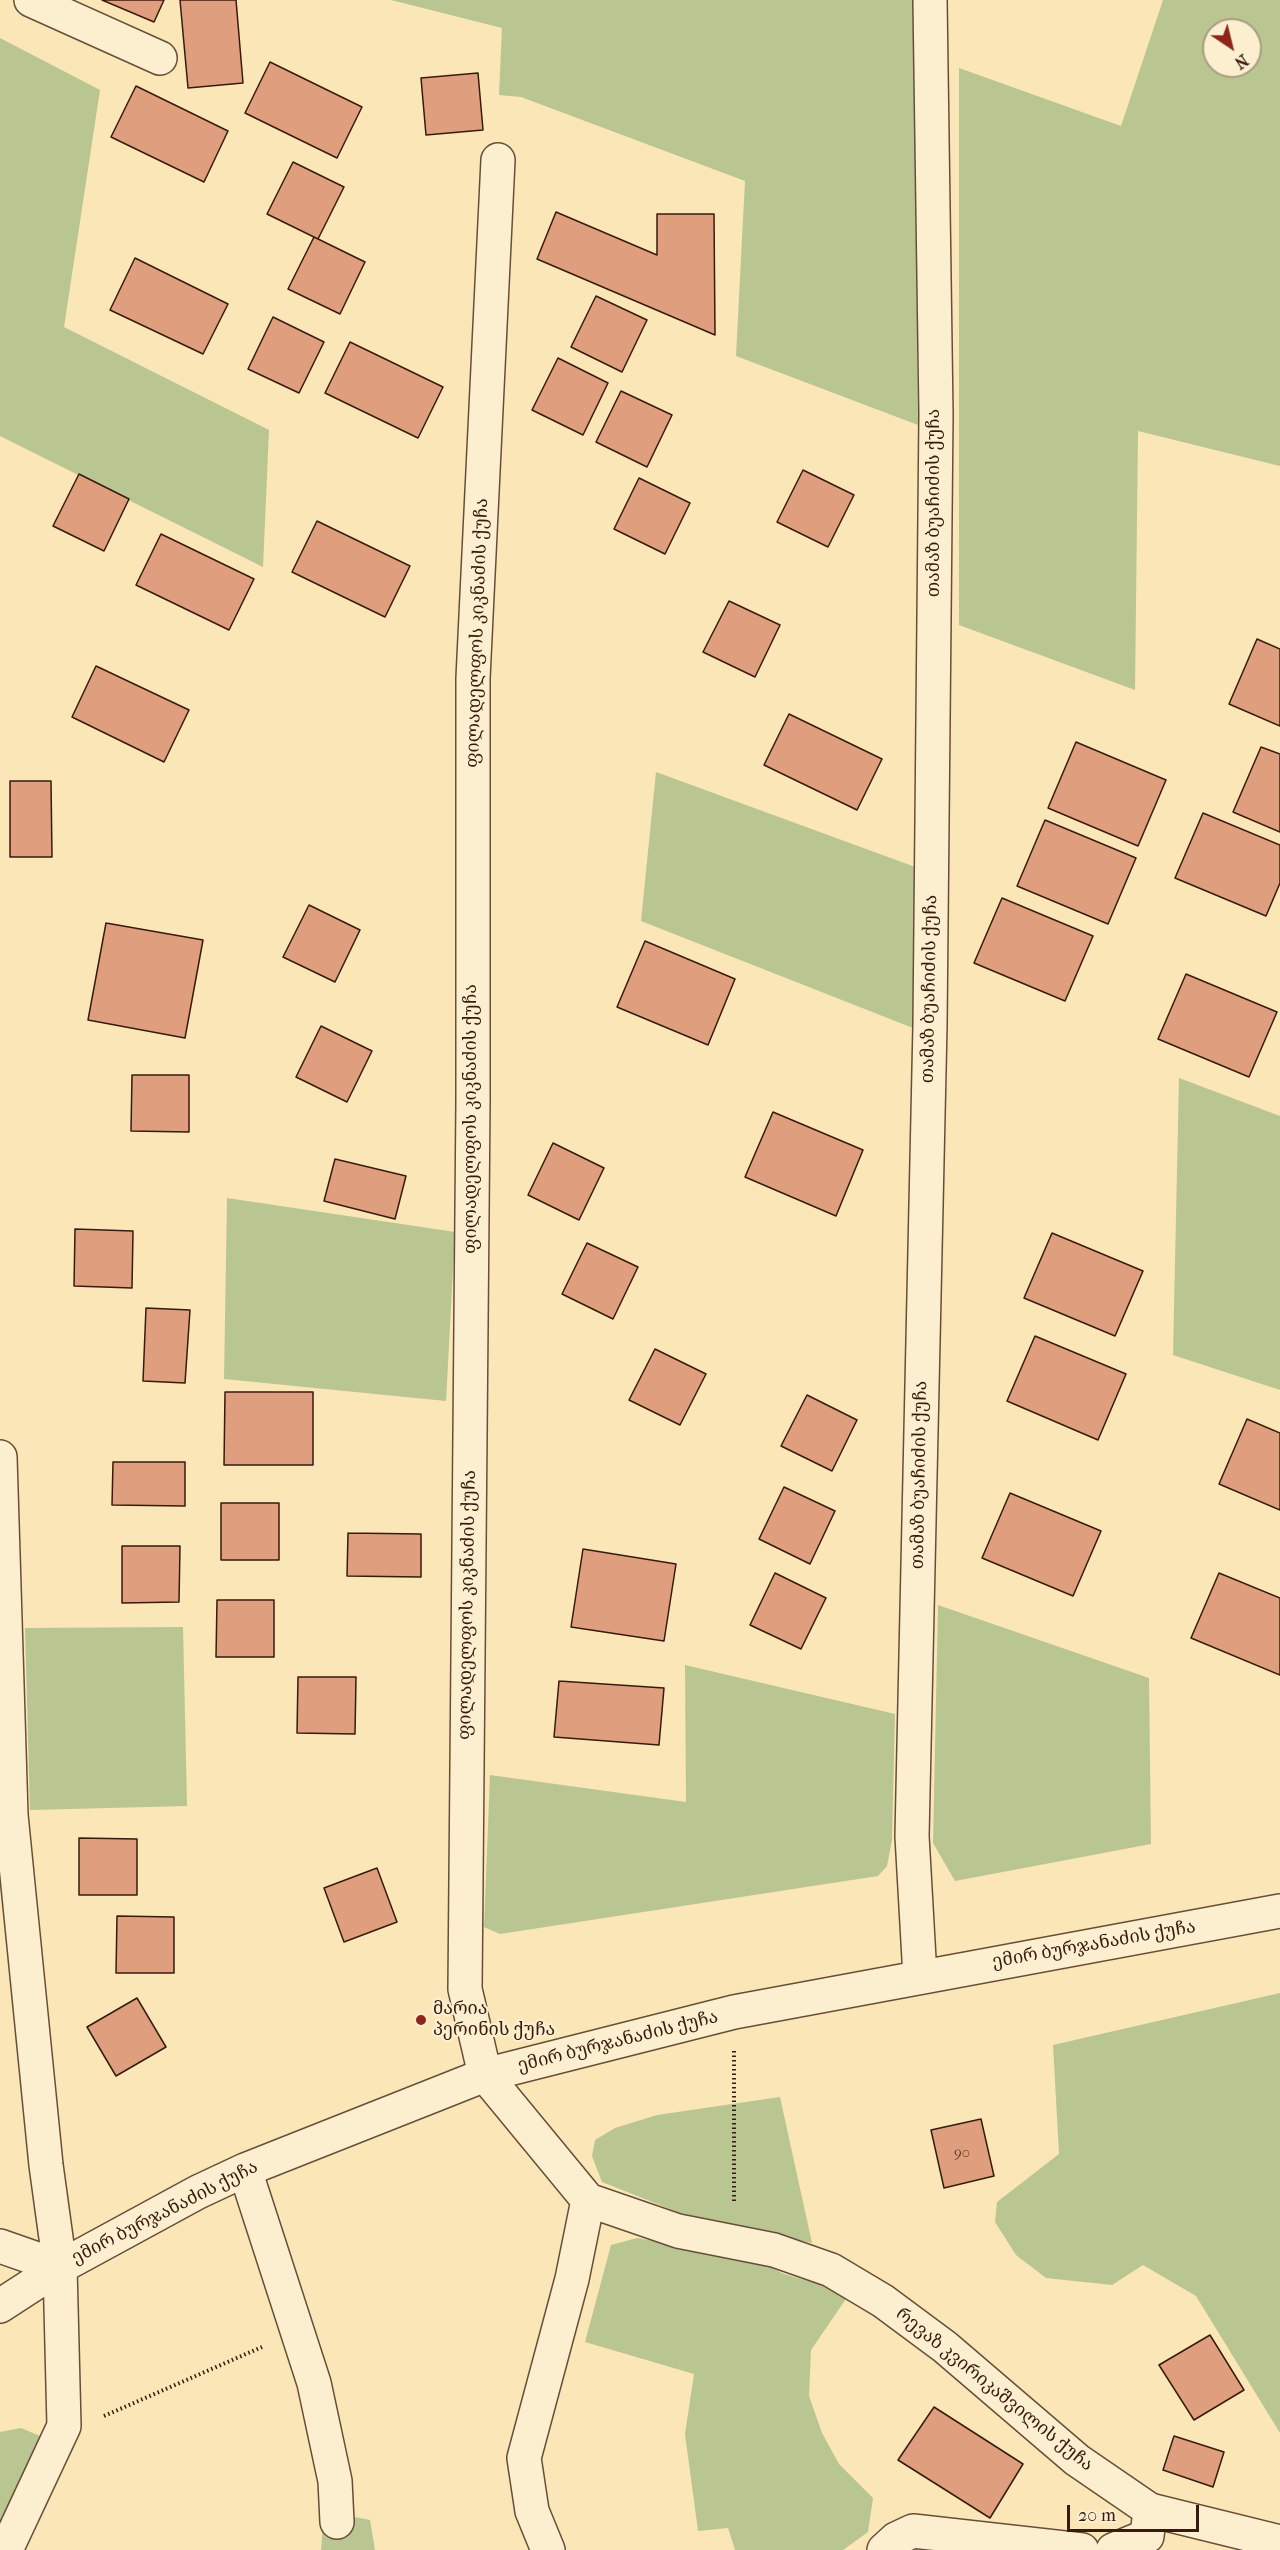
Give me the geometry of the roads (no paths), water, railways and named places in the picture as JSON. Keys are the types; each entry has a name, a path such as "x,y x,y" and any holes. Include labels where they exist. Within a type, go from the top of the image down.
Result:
{"street":[{"path":"31,0 160,58"},
{"name":"თამაზ ბუაჩიძის ქუჩა","path":"920,1977 912,1836 930,1025 936,414 930,0"},
{"name":"ფილადელფოს კიკნაძის ქუჩა","path":"485,2075 465,1989 473,1113 473,678 498,160"},
{"path":"0,1457 5,1819 60,2267 64,2426 6,2550"},
{"name":"ემირ ბურჯანაძის ქუჩა","path":"0,2306 60,2267 181,2201 245,2170 485,2075 734,2012 1280,1911"},
{"path":"485,2075 588,2200 572,2279 524,2458 532,2511 548,2550"},
{"path":"245,2170 314,2384 328,2438 335,2481 337,2522"},
{"name":"რევაზ კვირიკაშვილის ქუჩა","path":"588,2200 678,2231 774,2250 831,2270 883,2301 945,2347 1077,2460 1150,2510 1280,2542"},
{"path":"0,2246 60,2267"},
{"path":"1113,2550 1147,2535 1150,2510"},
{"path":"884,2550 896,2539 913,2531 1082,2550"}],"place":[{"name":"მარია პერინის ქუჩა","path":"421,2020"}]}
